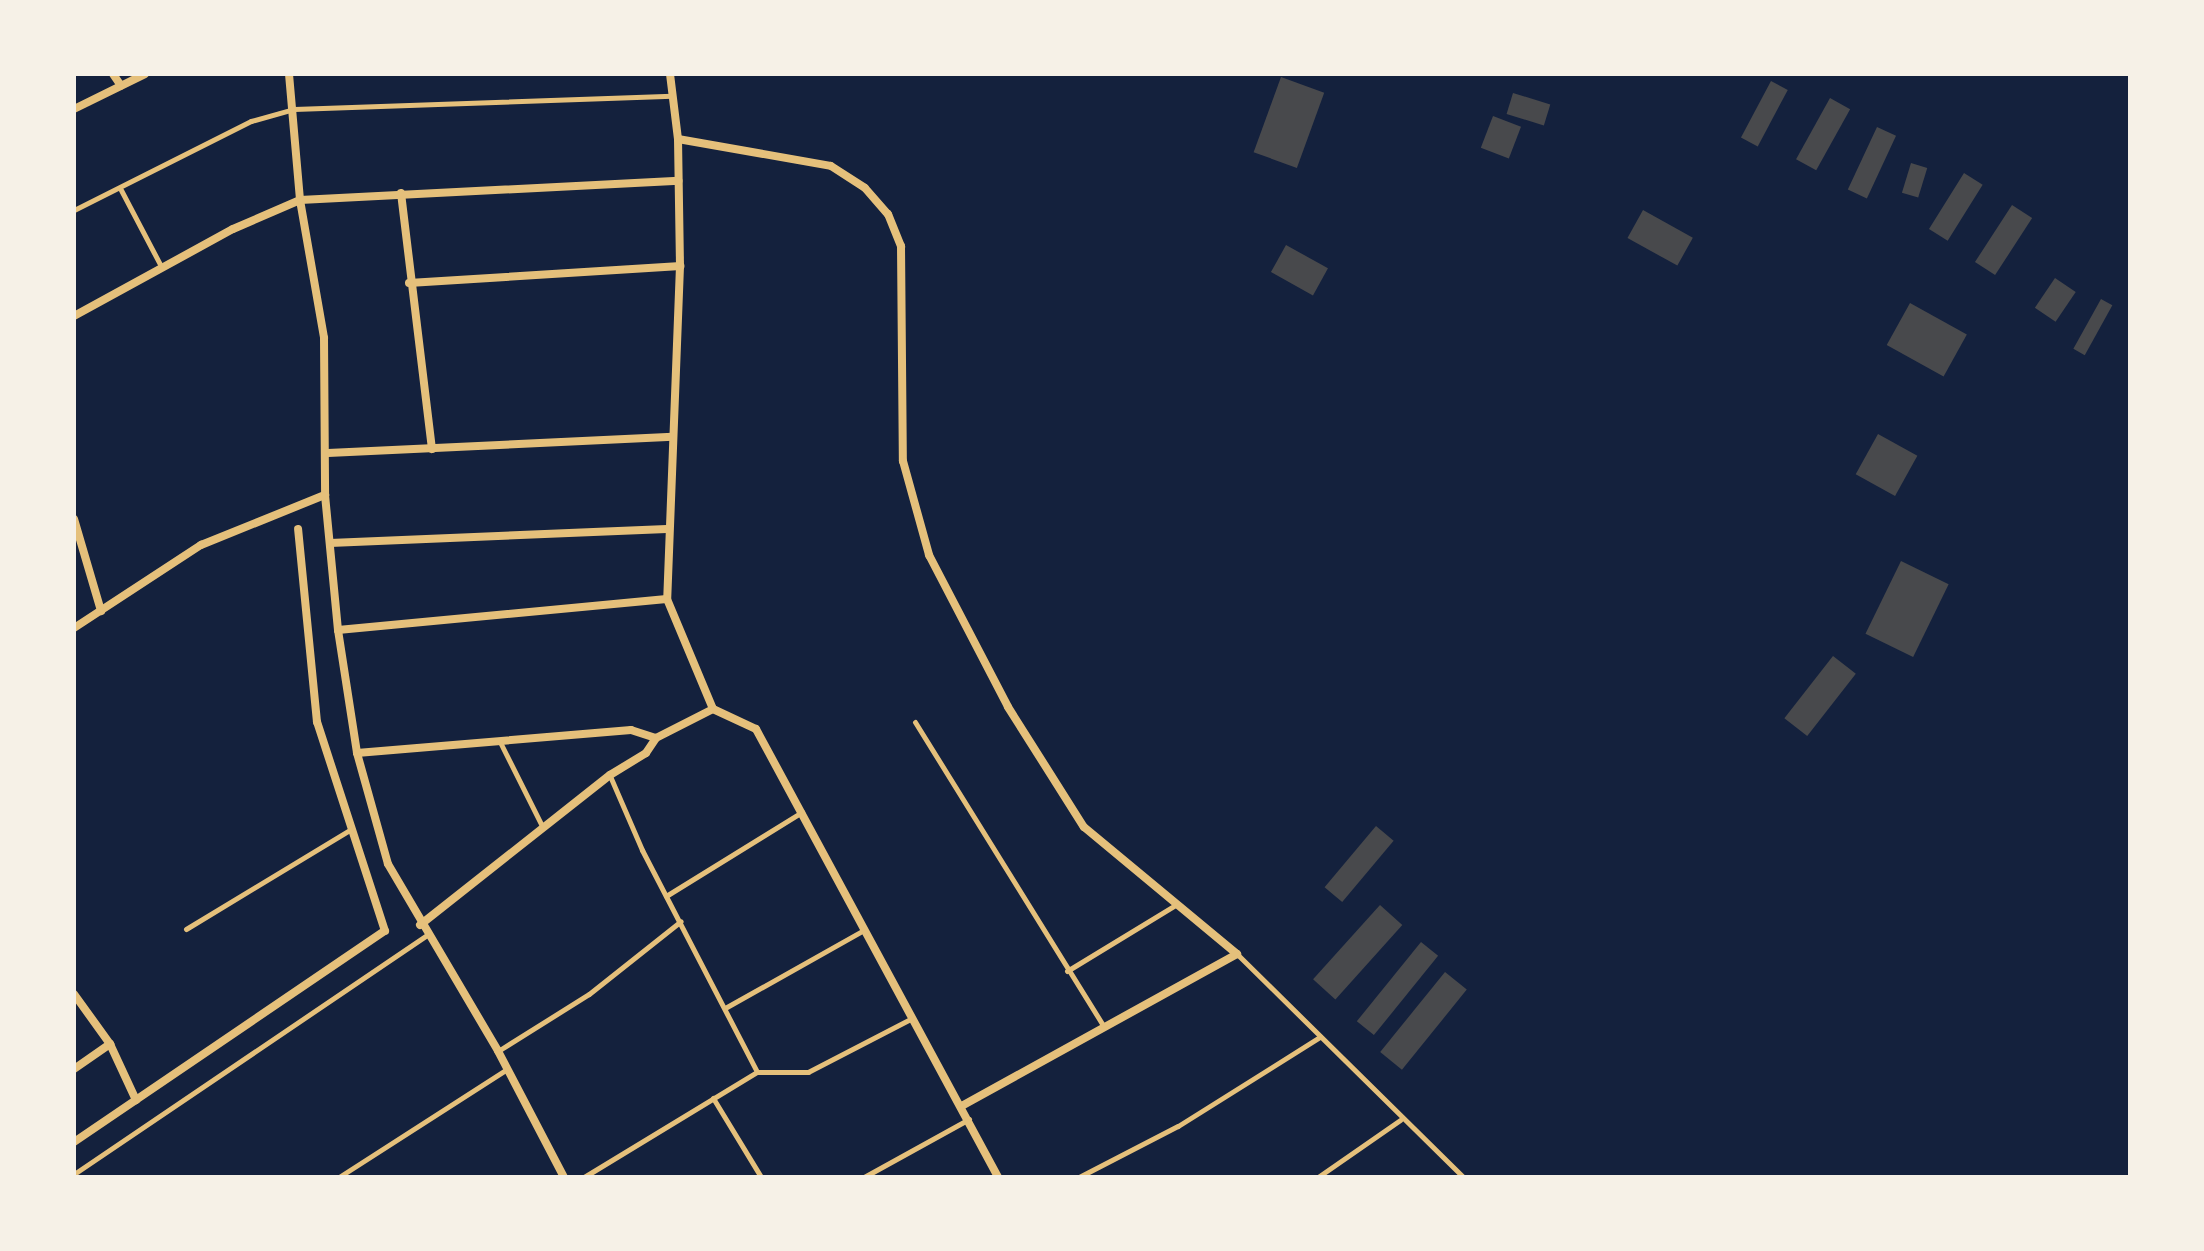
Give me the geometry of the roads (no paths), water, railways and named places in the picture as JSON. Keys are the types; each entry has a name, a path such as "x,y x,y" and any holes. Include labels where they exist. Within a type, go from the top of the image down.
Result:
{"street":[{"path":"113,74 121,86"},
{"path":"74,109 145,74"},
{"path":"289,74 300,200 324,338 328,453 325,495 338,630 357,753 388,864 420,925 498,1051 564,1177"},
{"path":"670,74 678,139 680,266 667,529 667,599 713,709 756,729 963,1105 998,1177"},
{"path":"678,139 831,166 865,188 888,214 901,246 903,461 929,555 1008,707 1084,827 1237,954 963,1105"},
{"path":"74,316 162,268 300,200 679,181"},
{"path":"401,193 409,283 432,449"},
{"path":"409,283 680,266"},
{"path":"328,453 673,437"},
{"path":"74,628 201,545 325,495"},
{"path":"74,519 101,611"},
{"path":"74,1142 385,931 317,722 298,529"},
{"path":"330,543 667,529"},
{"path":"338,630 667,599"},
{"path":"420,925 610,775 646,753 656,738 713,709"},
{"path":"357,753 631,730 656,738"},
{"path":"74,994 110,1044 136,1100"},
{"path":"74,1015 84,1008"},
{"path":"74,1069 110,1044"}],"lane":[{"path":"74,210 121,190 251,121 294,109 673,96"},
{"path":"121,190 162,268"},
{"path":"915,722 1104,1027"},
{"path":"500,741 543,828"},
{"path":"610,775 666,896 757,1072"},
{"path":"666,896 803,811"},
{"path":"186,929 352,829"},
{"path":"1067,971 1178,904"},
{"path":"498,1051 589,994 681,921"},
{"path":"725,1008 867,928"},
{"path":"74,1174 427,935"},
{"path":"1237,954 1400,1120 1463,1177"},
{"path":"584,1177 757,1072 808,1072 914,1017"},
{"path":"1079,1177 1178,1126 1320,1037"},
{"path":"339,1177 507,1068"},
{"path":"713,1098 761,1177"},
{"path":"864,1177 969,1119"},
{"path":"1318,1177 1400,1120"}]}
